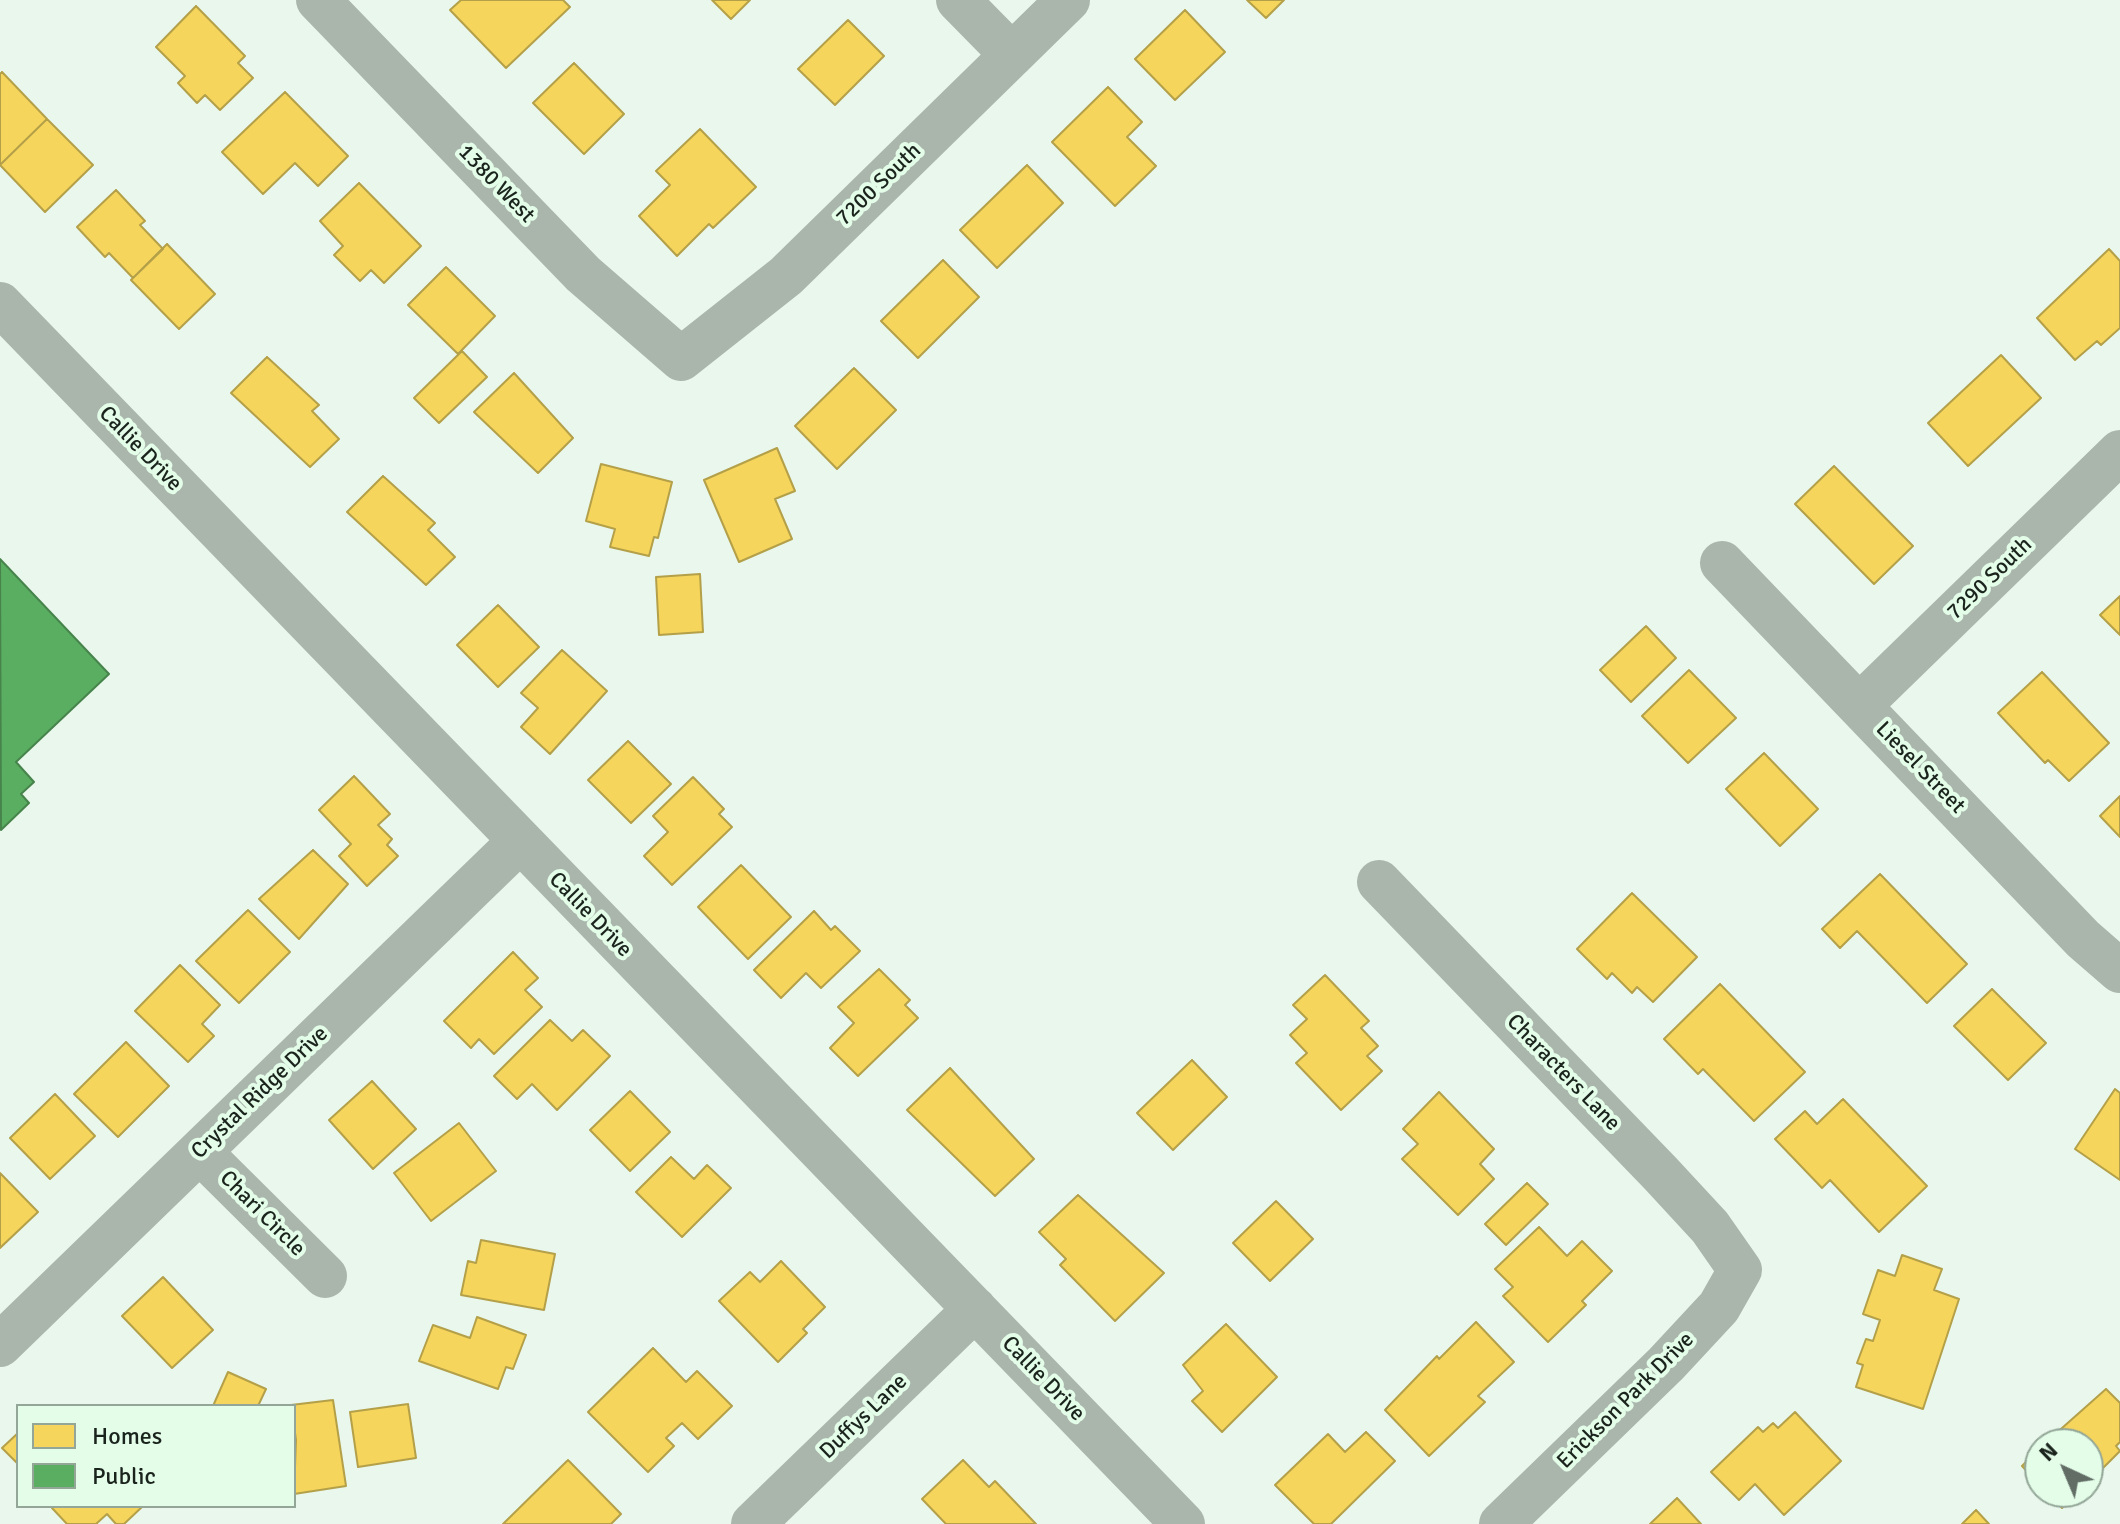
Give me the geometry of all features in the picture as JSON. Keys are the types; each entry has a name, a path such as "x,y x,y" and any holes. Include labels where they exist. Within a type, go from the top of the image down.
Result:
{"street":[{"name":"1380 West","path":"318,0 583,274 681,359"},
{"path":"958,0 1012,55"},
{"name":"7200 South","path":"681,359 786,276 1068,0"},
{"name":"Callie Drive","path":"0,304 1183,1524"},
{"name":"7290 South","path":"1860,705 2120,452"},
{"name":"Liesel Street","path":"1722,563 2083,939 2120,971"},
{"name":"Crystal Ridge Drive","path":"0,1345 519,842"},
{"name":"Characters Lane","path":"1379,882 1661,1174 1710,1227 1740,1270"},
{"name":"Chari Circle","path":"200,1152 325,1276"},
{"name":"Erickson Park Drive","path":"1501,1524 1719,1307 1740,1270"},
{"name":"Duffys Lane","path":"753,1524 975,1309"}],"building: Homes":[{"path":"461,0 563,0 570,7 506,68 450,10"},
{"path":"712,0 750,0 731,19"},
{"path":"1247,0 1284,0 1266,18"},
{"path":"196,6 245,56 238,63 253,78 220,110 205,95 197,103 178,83 185,76 156,47"},
{"path":"1185,10 1225,52 1175,100 1135,59"},
{"path":"848,20 884,56 835,105 798,69"},
{"path":"574,63 624,114 584,154 533,103"},
{"path":"2,72 47,119 0,165 0,74"},
{"path":"1108,87 1142,122 1127,137 1156,166 1115,206 1052,142"},
{"path":"285,92 348,156 318,186 295,163 263,194 222,152"},
{"path":"47,119 93,165 45,212 0,165"},
{"path":"700,129 756,187 713,228 709,224 677,256 639,216 670,185 656,171"},
{"path":"1027,165 1063,203 997,268 960,230"},
{"path":"359,183 421,246 384,283 371,270 360,281 334,255 343,246 320,221"},
{"path":"116,190 145,221 140,225 163,249 133,278 109,253 105,257 77,227"},
{"path":"167,244 215,294 179,329 131,280"},
{"path":"2109,249 2120,261 2120,328 2101,345 2097,341 2075,360 2037,318"},
{"path":"943,260 979,297 918,358 881,321"},
{"path":"446,267 495,316 458,354 408,305"},
{"path":"462,351 487,377 439,423 414,398"},
{"path":"2001,355 2041,398 1968,466 1928,423"},
{"path":"267,357 319,405 312,411 339,439 310,467 231,393"},
{"path":"854,368 896,410 837,469 795,426"},
{"path":"514,373 573,438 538,473 474,412"},
{"path":"777,448 795,491 775,499 792,539 739,562 704,480"},
{"path":"601,464 672,482 658,538 654,537 649,556 610,547 615,529 586,521"},
{"path":"1834,466 1913,546 1874,584 1795,504"},
{"path":"383,476 435,523 428,530 455,557 426,585 347,512"},
{"path":"700,574 703,632 659,635 656,577"},
{"path":"2120,596 2120,635 2100,615"},
{"path":"498,605 539,647 498,687 457,645"},
{"path":"1646,626 1676,658 1631,702 1600,670"},
{"path":"562,650 607,691 550,754 521,727 538,708 521,693"},
{"path":"1689,670 1736,718 1688,763 1642,716"},
{"path":"2042,672 2109,743 2069,781 2048,760 2045,763 1998,713"},
{"path":"628,741 671,784 631,823 588,780"},
{"path":"1764,753 1818,809 1780,846 1726,789"},
{"path":"354,776 390,814 378,825 392,839 387,845 398,856 367,886 339,856 351,844 319,810"},
{"path":"693,777 724,809 719,814 732,827 672,885 644,856 668,832 653,816"},
{"path":"2120,796 2120,837 2100,816"},
{"path":"313,850 348,884 299,939 259,899"},
{"path":"741,865 791,917 748,959 698,907"},
{"path":"1880,874 1967,964 1927,1003 1857,931 1840,948 1822,929"},
{"path":"1632,893 1697,957 1653,1002 1637,987 1632,993 1612,973 1607,979 1577,949"},
{"path":"248,910 290,952 239,1003 196,961"},
{"path":"814,911 831,930 835,926 860,951 821,988 806,973 781,998 754,970"},
{"path":"513,952 538,978 525,990 542,1007 494,1054 479,1039 471,1048 444,1021"},
{"path":"180,965 220,1005 202,1024 214,1036 188,1062 135,1011"},
{"path":"879,969 910,1000 905,1005 918,1018 858,1076 830,1048 854,1023 838,1007"},
{"path":"1325,975 1369,1021 1361,1028 1378,1046 1367,1056 1382,1071 1341,1110 1296,1063 1307,1053 1290,1035 1307,1019 1293,1005"},
{"path":"1720,984 1805,1072 1754,1121 1703,1069 1698,1074 1664,1039"},
{"path":"1992,989 2046,1043 2008,1080 1954,1026"},
{"path":"550,1020 572,1041 583,1030 610,1056 557,1110 532,1084 517,1099 494,1076"},
{"path":"126,1042 169,1086 118,1137 74,1094"},
{"path":"1192,1060 1227,1097 1173,1150 1137,1113"},
{"path":"950,1068 1034,1159 995,1196 907,1110"},
{"path":"372,1081 416,1129 373,1169 329,1120"},
{"path":"2115,1089 2120,1093 2120,1180 2075,1149"},
{"path":"630,1091 670,1132 630,1171 590,1130"},
{"path":"1439,1092 1494,1149 1480,1164 1494,1179 1458,1215 1402,1159 1418,1144 1403,1129"},
{"path":"55,1094 95,1136 50,1179 10,1138"},
{"path":"1843,1099 1927,1186 1879,1232 1830,1180 1822,1188 1775,1139 1805,1111 1817,1124"},
{"path":"459,1123 496,1171 431,1221 394,1173"},
{"path":"671,1157 694,1179 707,1165 731,1188 682,1237 636,1192"},
{"path":"0,1173 38,1212 0,1248"},
{"path":"1527,1183 1548,1204 1506,1245 1485,1224"},
{"path":"1078,1195 1164,1273 1115,1321 1060,1265 1066,1259 1039,1232"},
{"path":"1276,1201 1313,1239 1270,1281 1233,1243"},
{"path":"1539,1227 1567,1256 1582,1241 1612,1271 1582,1301 1586,1305 1548,1342 1503,1296 1513,1287 1495,1269"},
{"path":"481,1240 555,1254 544,1310 461,1295 468,1261 476,1263"},
{"path":"1902,1255 1942,1269 1934,1290 1959,1299 1923,1409 1856,1387 1863,1365 1857,1363 1866,1339 1873,1341 1880,1320 1863,1314 1878,1270 1895,1276"},
{"path":"781,1261 825,1307 803,1329 807,1333 778,1362 719,1301 750,1272 760,1282"},
{"path":"163,1277 213,1330 172,1368 122,1316"},
{"path":"477,1317 526,1335 513,1369 506,1367 498,1389 419,1361 433,1325 470,1338"},
{"path":"1476,1322 1514,1362 1478,1396 1485,1402 1429,1456 1385,1410 1437,1356 1439,1359"},
{"path":"1226,1324 1277,1377 1222,1432 1192,1401 1203,1391 1183,1365"},
{"path":"653,1348 686,1382 697,1371 732,1406 698,1439 682,1423 666,1438 674,1446 648,1472 588,1412"},
{"path":"228,1372 266,1389 259,1404 214,1404"},
{"path":"2106,1389 2120,1403 2120,1442 2116,1446 2120,1451 2104,1467 2104,1428 2062,1428"},
{"path":"333,1400 346,1486 296,1494 296,1404"},
{"path":"408,1404 416,1458 358,1467 350,1412"},
{"path":"1795,1412 1841,1461 1784,1515 1755,1484 1739,1500 1711,1472 1758,1427 1763,1432 1773,1423 1778,1428"},
{"path":"1366,1432 1395,1461 1331,1524 1314,1524 1275,1485 1328,1434 1345,1452"},
{"path":"16,1435 16,1462 2,1448"},
{"path":"568,1460 621,1514 611,1524 503,1524"},
{"path":"963,1460 989,1487 995,1481 1036,1524 946,1524 922,1499"},
{"path":"1677,1498 1701,1524 1650,1524"},
{"path":"52,1508 141,1508 124,1524 116,1524 107,1514 96,1524 67,1524"},
{"path":"1976,1510 1989,1524 1962,1524"}],"building: Public":[{"path":"0,559 109,674 16,762 34,782 21,794 29,803 1,830"}]}
